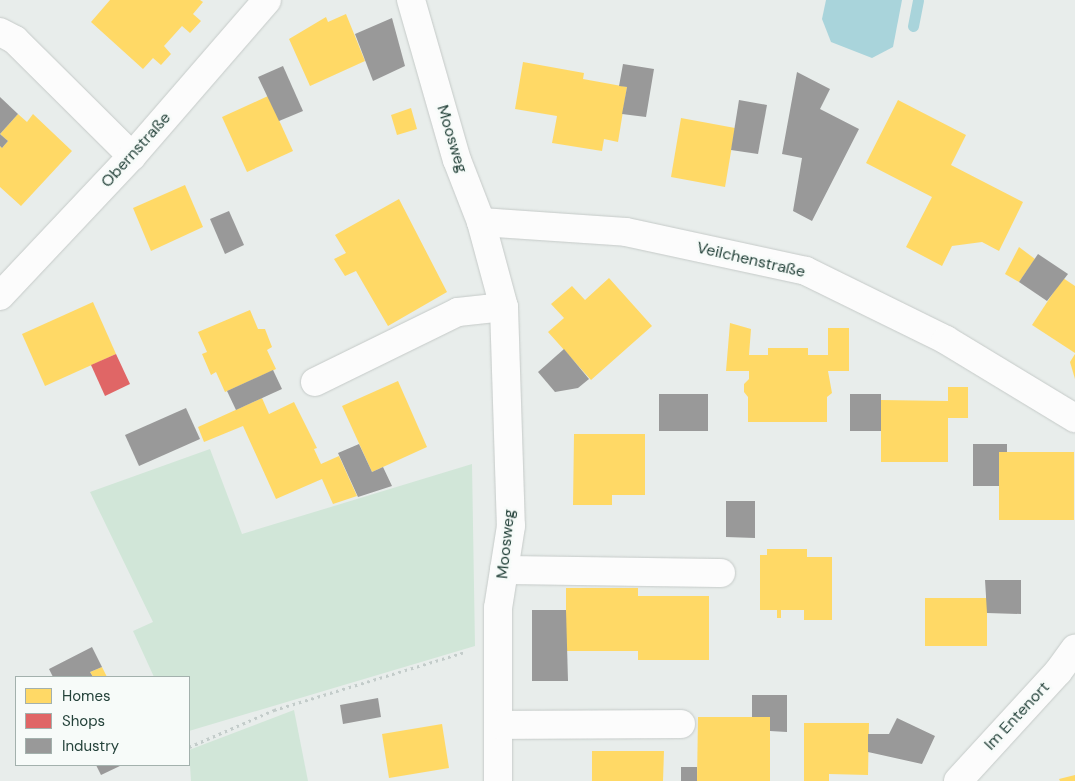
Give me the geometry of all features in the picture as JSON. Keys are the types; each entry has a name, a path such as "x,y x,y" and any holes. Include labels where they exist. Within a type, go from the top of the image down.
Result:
{"street":[{"name":"Obernstraße","path":"0,296 132,156 267,0"},
{"name":"Moosweg","path":"412,0 457,160 481,222 504,307 511,526 498,608 498,781"},
{"path":"0,32 15,40 132,156"},
{"name":"Veilchenstraße","path":"481,222 626,232 806,271 946,340 1075,418"},
{"path":"315,382 458,312 504,307"},
{"path":"504,570 721,573"},
{"name":"Im Entenort","path":"958,781 1058,672 1075,649"},
{"path":"498,725 681,724"}],"path":[{"path":"190,747 274,710 471,650 498,650"}],"green space":[{"path":"210,449 242,534 472,464 475,646 190,731 190,676 154,676 133,631 153,622 90,492"},
{"path":"294,710 308,781 191,781 190,750"}],"water":[{"path":"826,0 902,0 893,47 872,58 831,42 822,19"}],"building: Homes":[{"path":"110,0 200,0 203,2 193,14 201,21 190,33 182,26 164,46 171,54 161,65 153,58 143,69 91,22"},
{"path":"346,14 365,61 310,86 289,39 326,17 328,22"},
{"path":"523,62 584,73 583,79 627,87 618,142 604,139 602,151 552,143 557,116 515,109"},
{"path":"268,96 293,151 247,172 222,117"},
{"path":"898,100 966,135 951,165 1023,202 999,251 982,242 952,246 942,266 906,247 932,197 866,163"},
{"path":"411,108 417,129 397,135 391,115"},
{"path":"18,114 27,122 33,114 72,151 21,206 0,187 0,146 2,148 8,141 0,134"},
{"path":"681,118 735,128 725,187 671,177"},
{"path":"185,185 203,227 151,251 133,208"},
{"path":"399,199 447,292 388,326 356,271 345,276 334,259 346,253 335,235"},
{"path":"1019,247 1035,259 1019,282 1005,274"},
{"path":"609,278 652,326 591,380 548,332 564,318 551,304 572,286 585,300"},
{"path":"1063,278 1075,286 1075,353 1032,325"},
{"path":"93,302 116,354 45,386 22,334"},
{"path":"250,310 258,329 265,329 272,347 267,350 276,369 225,392 216,372 211,375 202,354 207,352 198,332"},
{"path":"730,323 751,329 749,355 768,355 768,348 808,348 808,355 828,355 828,328 849,328 849,371 828,371 832,393 827,397 827,422 748,422 748,397 744,392 744,384 749,379 749,371 726,371"},
{"path":"1075,354 1075,379 1070,362"},
{"path":"398,381 427,447 372,472 342,406"},
{"path":"948,387 968,387 968,418 948,418 948,462 881,462 881,400 948,401"},
{"path":"262,398 269,414 294,402 317,448 314,449 321,464 339,456 357,496 333,504 322,479 276,499 243,426 204,442 198,427"},
{"path":"574,434 645,434 645,495 612,495 612,505 573,505"},
{"path":"999,452 1074,452 1074,520 999,520"},
{"path":"767,549 807,549 807,557 832,557 832,620 804,620 804,610 781,610 781,618 777,618 777,610 760,610 760,555 767,555"},
{"path":"566,588 638,588 638,596 709,596 709,660 638,660 638,651 566,651"},
{"path":"925,598 987,598 987,646 925,646"},
{"path":"102,667 106,676 92,676 90,672"},
{"path":"698,717 770,717 770,781 697,781"},
{"path":"804,723 869,723 868,775 829,774 829,781 804,781"},
{"path":"442,724 449,768 389,778 382,734"},
{"path":"592,751 664,751 663,781 592,781"},
{"path":"1075,775 1075,781 1060,781 1059,779"}],"building: Shops":[{"path":"116,354 130,384 105,396 91,365"}],"building: Industry":[{"path":"392,18 405,66 373,81 355,34"},
{"path":"623,64 654,69 646,117 622,114 627,87 619,86"},
{"path":"283,66 303,111 279,121 258,77"},
{"path":"797,72 830,89 820,109 859,129 812,221 793,211 802,158 782,154"},
{"path":"0,97 18,114 0,134"},
{"path":"739,100 767,105 758,154 731,150"},
{"path":"0,134 8,141 2,148 0,146"},
{"path":"229,211 244,245 225,254 210,219"},
{"path":"1038,254 1068,274 1047,301 1019,282"},
{"path":"564,349 589,379 578,388 555,392 538,372"},
{"path":"273,370 282,389 236,410 227,391"},
{"path":"659,394 708,394 708,431 659,431"},
{"path":"850,394 881,394 881,431 850,431"},
{"path":"186,408 200,439 139,466 125,435"},
{"path":"359,444 372,472 383,467 392,486 358,497 338,453"},
{"path":"973,444 1007,444 1007,452 999,452 999,486 973,486"},
{"path":"726,501 755,501 755,538 726,537"},
{"path":"985,580 1021,580 1021,614 987,613"},
{"path":"532,610 566,610 568,681 532,681"},
{"path":"92,647 102,667 90,672 92,676 52,676 49,669"},
{"path":"752,695 787,695 787,732 770,731 770,717 752,717"},
{"path":"378,698 381,717 343,724 340,705"},
{"path":"897,718 935,736 922,764 868,752 868,734 889,734"},
{"path":"96,766 120,766 101,775"},
{"path":"681,767 697,767 697,781 681,781"}],"waterway":[{"path":"913,26 918,0"}]}
